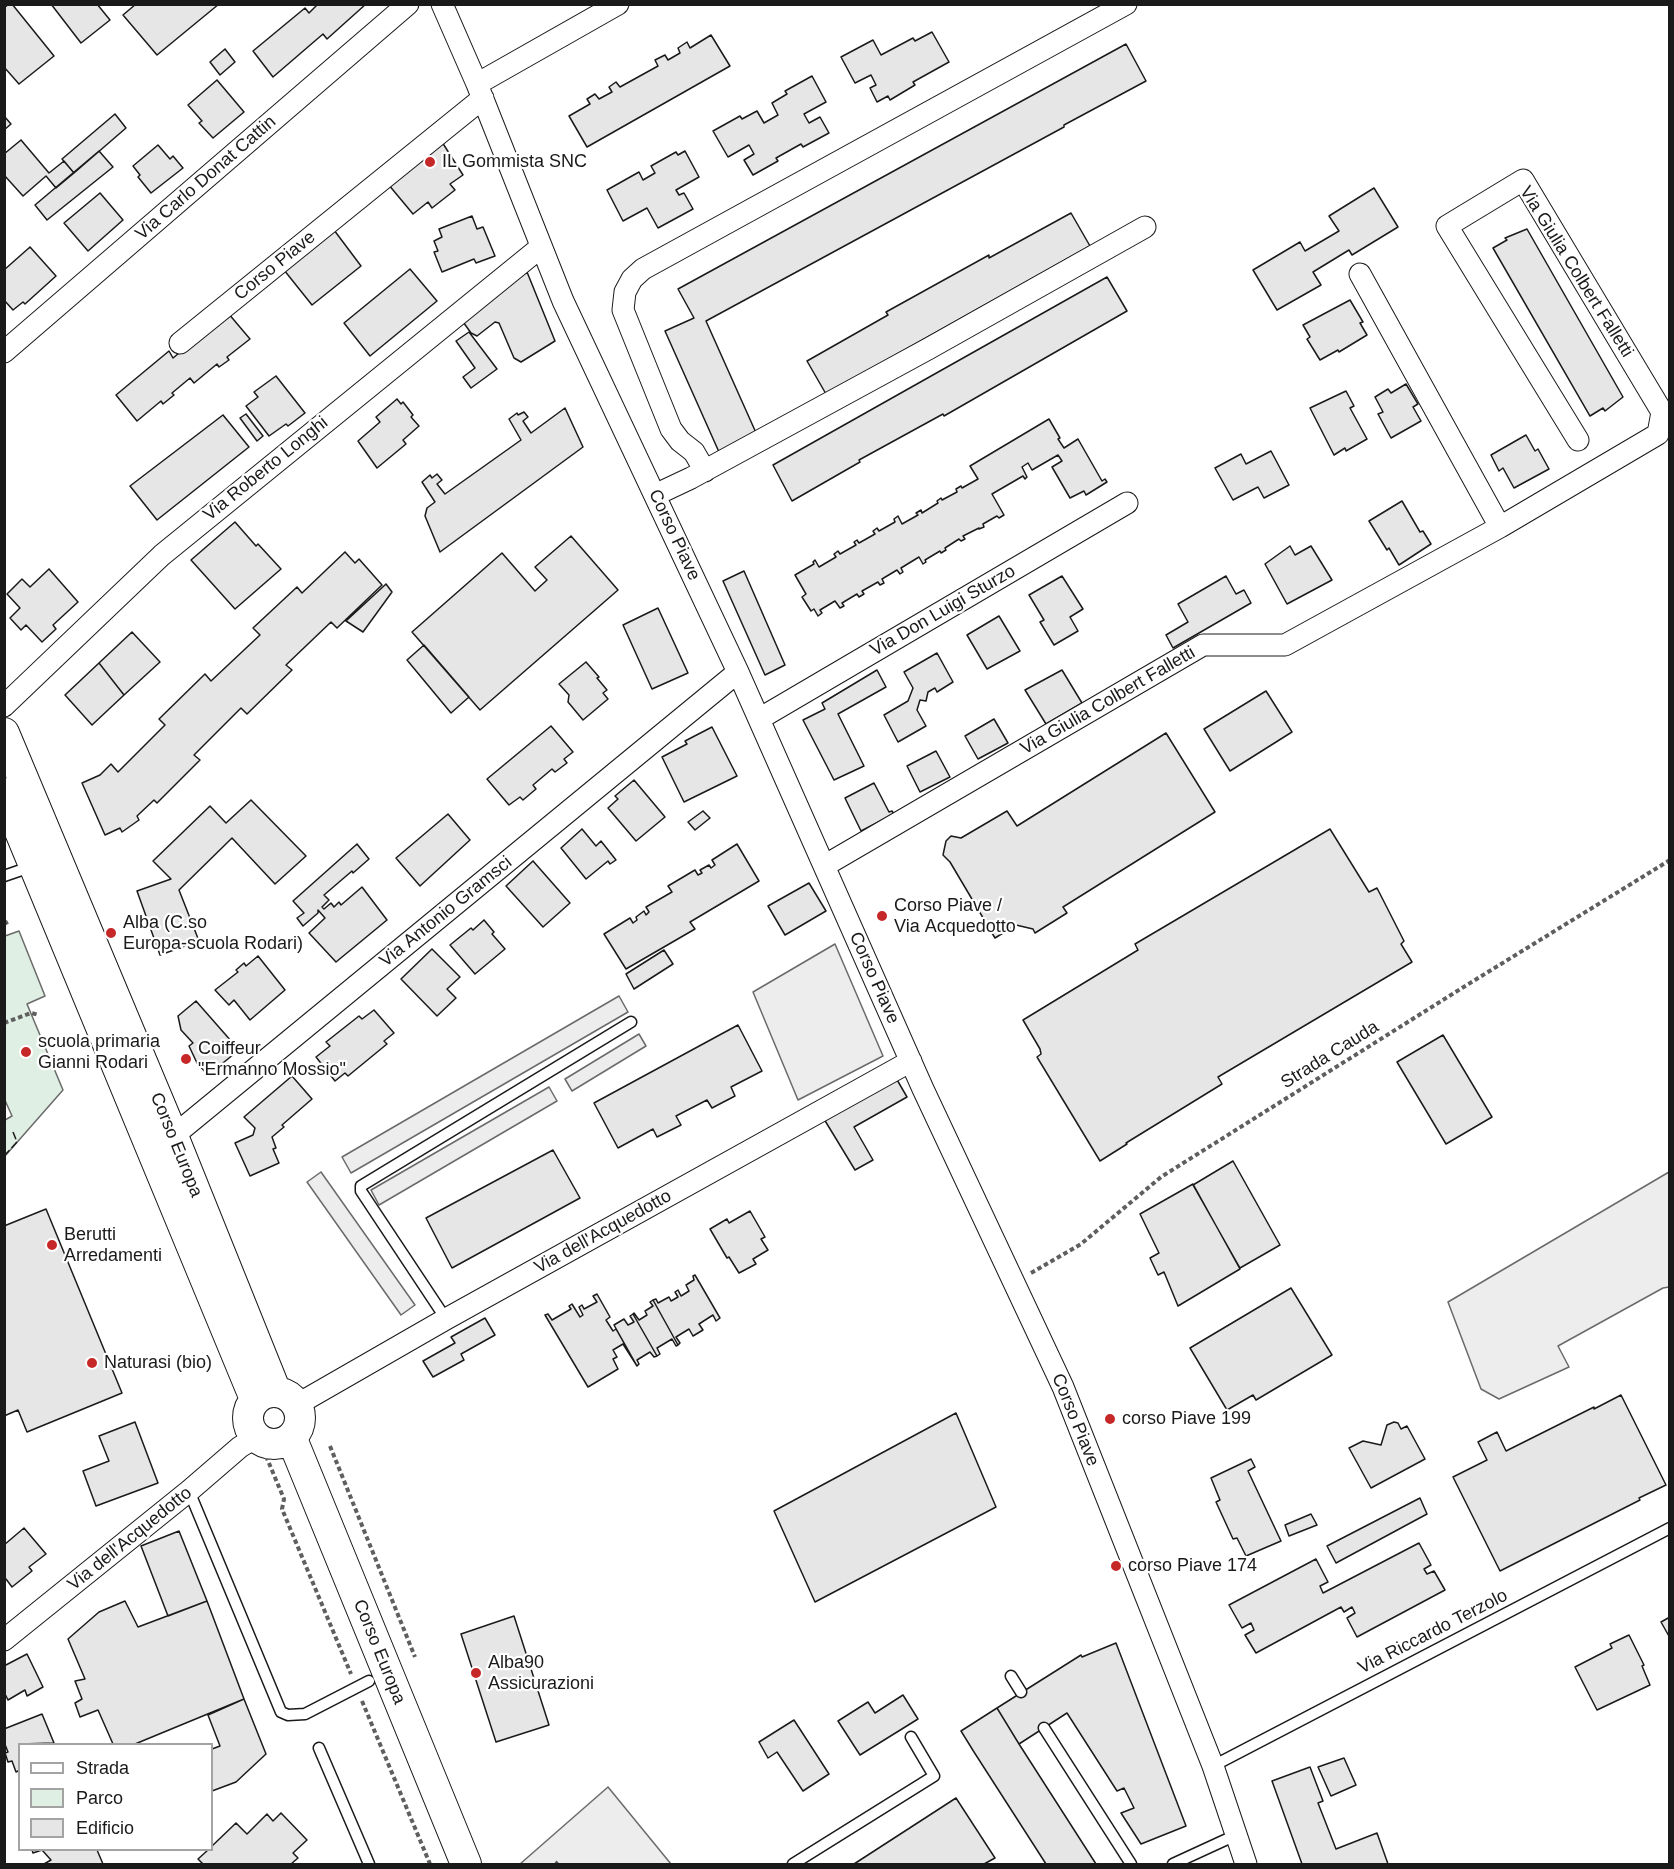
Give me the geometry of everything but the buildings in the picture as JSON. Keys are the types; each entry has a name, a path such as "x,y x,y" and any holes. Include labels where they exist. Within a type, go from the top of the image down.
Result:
{"main road":[{"name":"Corso Europa","path":"4,733 161,1142"},
{"name":"Corso Europa","path":"6,802 276,1400"},
{"path":"276,1400 300,1425 273,1441 248,1426 248,1412 276,1400"},
{"name":"Corso Europa","path":"273,1441 445,1864"},
{"name":"Corso Europa","path":"273,1441 466,1864"}],"street":[{"name":"Via Carlo Donat Cattin","path":"4,352 408,4"},
{"name":"Corso Piave","path":"442,4 480,91 563,301 738,672 911,1061 1063,1387 1213,1766 1246,1864"},
{"path":"480,91 618,4"},
{"path":"705,471 694,452 680,441 671,429 623,310 625,292 632,279 643,269 1126,4"},
{"name":"Corso Piave","path":"180,343 480,91"},
{"name":"Via Giulia Colbert Falletti","path":"824,866 1203,645 1285,645 1500,527 1658,434 1662,412 1523,180 1447,226 1578,440"},
{"path":"655,495 705,471 939,344 1145,227"},
{"name":"Via Roberto Longhi","path":"4,706 162,555 541,247"},
{"path":"1360,274 1500,527"},
{"name":"Via Don Luigi Sturzo","path":"759,719 1127,503"},
{"name":"Via Antonio Gramsci","path":"161,1142 738,672"},
{"name":"Via dell'Acquedotto","path":"276,1400 305,1400 446,1319 911,1061"},
{"name":"Via dell'Acquedotto","path":"4,1640 240,1447 273,1441"}],"lane":[{"path":"4,876 35,865"},
{"path":"446,1319 361,1191 361,1186 631,1022"},
{"path":"189,1491 281,1712 288,1716 305,1714 369,1681"},
{"name":"Via Riccardo Terzolo","path":"1213,1766 1670,1528"},
{"path":"1011,1676 1021,1692"},
{"path":"1044,1728 1131,1864"},
{"path":"793,1864 934,1776 911,1737"},
{"path":"319,1748 369,1864"},
{"path":"1173,1864 1236,1835"}],"path":[{"name":"Strada Cauda","path":"1013,1283 1081,1244 1161,1177 1462,988 1670,861"},
{"path":"4,1023 31,1013 39,1015"},
{"path":"330,1446 416,1657"}],"green space":[{"name":"scuola primaria Gianni Rodari","path":"19,931 45,996 27,1004 63,1090 5,1156 5,1120 12,1116 4,1098 5,936"}],"shaded area":[{"path":"835,944 883,1056 798,1100 753,992"},
{"path":"619,996 628,1012 351,1173 342,1157"},
{"path":"639,1034 646,1046 572,1091 565,1079"},
{"path":"549,1087 557,1101 379,1205 371,1190"},
{"path":"321,1172 415,1305 401,1315 307,1182"},
{"path":"1669,1172 1669,1287 1663,1288 1558,1346 1569,1367 1499,1399 1481,1389 1448,1302"},
{"path":"608,1787 671,1864 520,1864"}],"fence":[{"path":"4,1156 17,1142 13,1132"}],"place":[{"name":"IL Gommista SNC","path":"430,162"},
{"name":"Corso Piave / Via Acquedotto","path":"882,916"},
{"name":"Alba (C.so Europa-scuola Rodari)","path":"111,933"},
{"name":"scuola primaria Gianni Rodari","path":"26,1052"},
{"name":"Coiffeur \"Ermanno Mossio\"","path":"186,1059"},
{"name":"Berutti Arredamenti","path":"52,1245"},
{"name":"Naturasi (bio)","path":"92,1363"},
{"name":"corso Piave 199","path":"1110,1419"},
{"name":"corso Piave 174","path":"1116,1566"},
{"name":"Alba90 Assicurazioni","path":"476,1673"}]}
